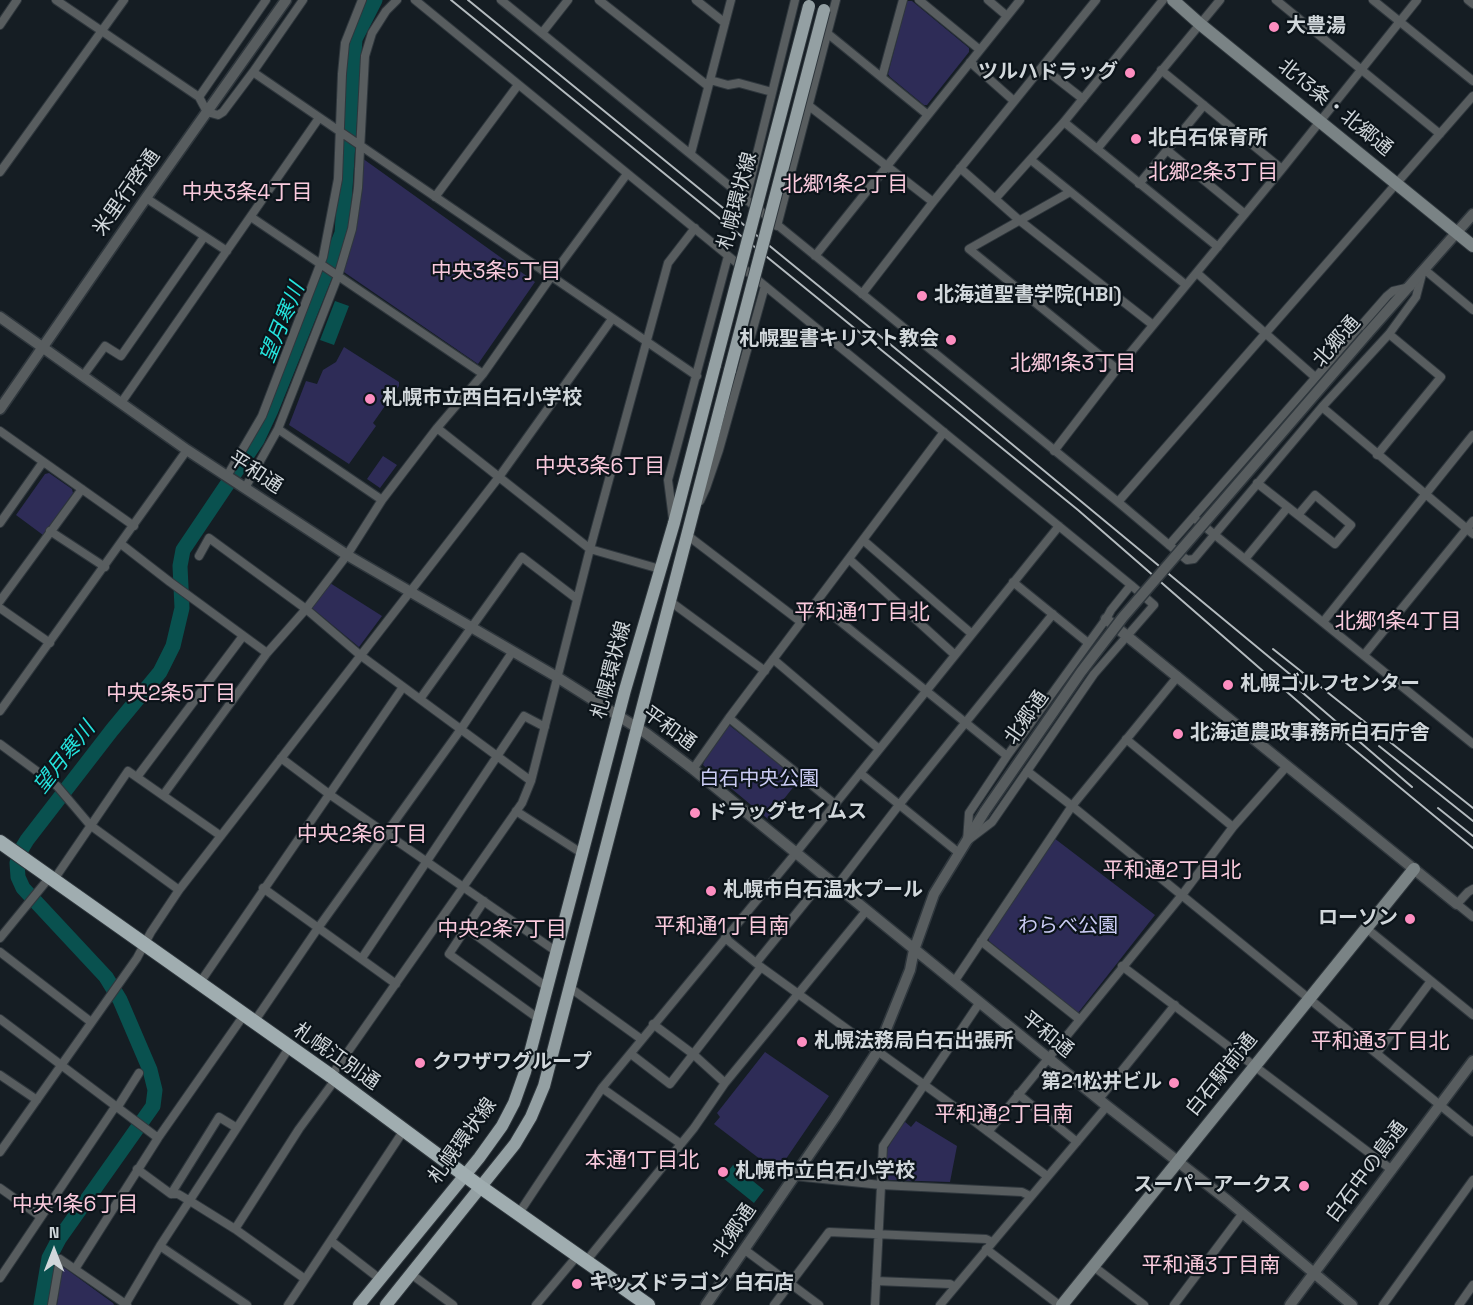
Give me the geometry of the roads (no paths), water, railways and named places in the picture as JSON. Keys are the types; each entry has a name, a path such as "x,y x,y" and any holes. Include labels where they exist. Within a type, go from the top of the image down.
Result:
{"highway":[{"name":"札幌江別通","path":"0,842 648,1305"}],"main road":[{"name":"北13条・北郷通","path":"1173,0 1473,246"},
{"name":"札幌環状線","path":"359,1305 502,1126 514,1103 525,1072 619,715 674,523 810,3"},
{"name":"札幌環状線","path":"386,1305 515,1144 531,1117 543,1086 825,5"},
{"name":"白石駅前通","path":"1061,1305 1414,869"}],"street":[{"path":"0,25 17,0"},
{"path":"56,0 199,97 207,112 218,116 253,72 303,0"},
{"path":"0,172 124,0"},
{"path":"199,97 266,0"},
{"name":"米里行啓通","path":"0,409 286,0"},
{"path":"228,477 262,416 322,265 336,190 342,134 342,74 345,43 362,0"},
{"path":"243,487 278,429 352,228 358,188 358,145 365,56 372,33 386,11 397,0"},
{"path":"415,0 1154,604 1094,674 992,822 967,840"},
{"path":"501,0 1190,561 1322,407 1389,334 1416,297 1423,272 1473,310"},
{"path":"542,33 568,0"},
{"path":"599,0 709,83 728,85 739,83 772,92"},
{"path":"696,0 726,23"},
{"path":"691,153 731,0"},
{"path":"777,226 836,0"},
{"path":"882,77 903,0"},
{"path":"919,0 980,50"},
{"path":"988,0 1007,16"},
{"path":"815,256 1020,0"},
{"path":"862,294 1096,0"},
{"path":"994,199 1064,122 1163,0"},
{"path":"1096,149 1220,0"},
{"path":"1276,0 1440,134"},
{"path":"1373,0 1473,81"},
{"path":"1054,451 1117,369 1282,169 1417,0"},
{"path":"1468,0 1473,4"},
{"path":"746,198 793,1"},
{"path":"827,33 928,115"},
{"path":"970,62 1014,101"},
{"path":"1042,67 1083,99"},
{"path":"1161,70 1282,169"},
{"path":"253,72 697,376"},
{"path":"435,197 519,85"},
{"path":"1118,502 1473,96"},
{"path":"808,105 933,202"},
{"path":"1139,184 1204,105"},
{"path":"122,403 319,118"},
{"path":"1064,122 1218,247"},
{"path":"1167,150 1245,214"},
{"path":"1031,160 1186,285"},
{"path":"960,168 1019,220 1153,325"},
{"path":"164,794 267,653 306,609 347,555 382,500 437,428 483,374 627,174"},
{"path":"1070,192 969,249 1117,369"},
{"path":"146,198 227,251"},
{"name":"北郷通","path":"706,1305 836,1117 877,1052 910,970 914,950 934,894 985,811 1081,672 1123,617 1473,214"},
{"path":"251,217 483,374"},
{"path":"235,1229 396,984 522,803 531,781 590,549 668,264 695,228"},
{"path":"83,376 105,346 122,356 204,237"},
{"path":"674,523 668,480 728,256"},
{"path":"1197,273 1315,377"},
{"path":"691,519 706,488 719,450 765,286"},
{"path":"1169,545 1387,296 1392,291 1410,287"},
{"name":"平和通","path":"0,317 187,450 347,555 557,677 637,728 693,769 1103,1103 1243,1213 1352,1305"},
{"path":"0,1150 61,1066 179,890 499,477 612,319"},
{"path":"1377,455 1441,377 1389,334"},
{"path":"1322,407 1470,531"},
{"path":"437,428 590,549 660,569"},
{"path":"278,429 382,500"},
{"path":"0,431 134,526"},
{"path":"693,769 944,432"},
{"path":"1323,622 1473,435"},
{"path":"0,711 187,450"},
{"path":"0,524 43,462 46,464"},
{"path":"1257,483 1335,544 1351,525 1315,495 1298,515"},
{"path":"0,602 81,489"},
{"path":"1245,559 1288,507"},
{"path":"1194,518 1472,742"},
{"path":"1364,655 1470,531 1473,520"},
{"path":"519,1213 602,1088 795,854 1059,526"},
{"path":"50,531 105,567"},
{"path":"687,535 801,622"},
{"path":"199,556 209,538 306,609 360,655 531,781"},
{"path":"863,540 972,634"},
{"path":"121,544 267,653"},
{"path":"420,699 470,626 522,557 577,599"},
{"path":"849,559 955,655"},
{"path":"1013,582 1088,642"},
{"path":"967,840 969,813 1088,642 1131,585"},
{"path":"671,602 765,671"},
{"path":"816,602 1007,756"},
{"path":"0,609 50,643"},
{"path":"836,887 1053,614"},
{"path":"1106,619 1473,917"},
{"path":"137,777 243,636"},
{"path":"75,1269 158,1138 387,834 513,651"},
{"path":"773,659 879,749"},
{"path":"954,982 1072,806 1178,676"},
{"path":"199,984 263,888 404,687"},
{"path":"362,958 525,716 544,728"},
{"path":"729,718 835,804"},
{"path":"1126,739 1233,827"},
{"path":"0,744 57,786 90,825 179,890"},
{"path":"281,758 329,794 557,952"},
{"path":"988,1132 1182,895 1233,827 1287,766"},
{"path":"0,938 51,879 128,771 221,836"},
{"path":"1027,771 1473,1132"},
{"path":"860,773 959,853"},
{"path":"516,811 583,854"},
{"path":"631,1054 670,1084 825,878"},
{"path":"263,888 396,984"},
{"path":"1457,904 1473,889"},
{"path":"484,902 449,954 539,1019"},
{"path":"536,1305 582,1258 681,1144 725,1083 866,911"},
{"path":"466,928 548,988"},
{"path":"1366,928 1473,1015"},
{"path":"725,938 758,965 1047,1176"},
{"path":"981,941 1079,1019"},
{"path":"0,952 90,1022"},
{"path":"1122,966 1392,1170"},
{"path":"1377,1053 1431,981"},
{"path":"569,987 641,1039"},
{"path":"875,1305 883,1146 980,1002"},
{"path":"940,1305 1077,1142 1175,1005"},
{"path":"0,1019 158,1138"},
{"path":"653,1024 693,1054 725,1083"},
{"path":"52,1305 60,1259 126,1305 160,1246 289,1048"},
{"name":"白石中の島通","path":"1290,1305 1473,1061"},
{"path":"0,1278 139,1073"},
{"path":"0,1075 37,1100"},
{"path":"602,1088 681,1144"},
{"path":"1018,1094 1077,1142"},
{"path":"171,1194 219,1117 237,1128"},
{"path":"288,1305 404,1130"},
{"path":"137,1169 171,1194 178,1194 235,1229 305,1279"},
{"path":"794,1176 881,1185 1022,1192 1030,1196"},
{"path":"1383,1305 1473,1180"},
{"path":"0,1188 41,1217"},
{"path":"1174,1305 1243,1213"},
{"path":"774,1305 829,1232 986,1239 989,1246 1061,1305"},
{"path":"331,1241 380,1280"},
{"path":"160,1246 247,1305"},
{"path":"745,1250 819,1305"},
{"path":"1093,1266 1144,1305"},
{"path":"411,1274 453,1305"},
{"path":"876,1281 950,1284 956,1287"},
{"path":"1459,1305 1473,1285"}],"waterway":[{"name":"望月寒川","path":"41,1305 49,1258 59,1239 153,1106 155,1090 150,1070 120,1000 106,977 23,888 18,877 17,863 27,840 160,672 173,646 182,608 180,566 183,550 257,440 271,410 342,233 355,39 375,0"}],"railway":[{"path":"451,0 1078,510 1333,732 1473,848"},
{"path":"468,0 961,402 1309,690"},
{"path":"1273,649 1473,808"},
{"path":"1296,687 1412,787"},
{"path":"1379,746 1473,821"},
{"path":"1438,808 1473,836"}],"place":[{"name":"大豊湯","path":"1274,27"},
{"name":"ツルハドラッグ","path":"1130,73"},
{"name":"北白石保育所","path":"1136,139"},
{"name":"北海道聖書学院(HBI)","path":"922,296"},
{"name":"札幌聖書キリスト教会","path":"951,340"},
{"name":"札幌市立西白石小学校","path":"370,399"},
{"name":"札幌ゴルフセンター","path":"1228,685"},
{"name":"北海道農政事務所白石庁舎","path":"1178,734"},
{"name":"ドラッグセイムス","path":"695,813"},
{"name":"札幌市白石温水プール","path":"711,891"},
{"name":"ローソン","path":"1410,919"},
{"name":"札幌法務局白石出張所","path":"802,1042"},
{"name":"クワザワグループ","path":"420,1063"},
{"name":"第21松井ビル","path":"1174,1083"},
{"name":"札幌市立白石小学校","path":"723,1172"},
{"name":"スーパーアークス","path":"1304,1186"},
{"name":"キッズドラゴン 白石店","path":"577,1284"}],"district":[{"name":"北郷2条3丁目","path":"1213,173"},
{"name":"北郷1条2丁目","path":"845,185"},
{"name":"中央3条4丁目","path":"247,193"},
{"name":"中央3条5丁目","path":"496,272"},
{"name":"北郷1条3丁目","path":"1073,364"},
{"name":"中央3条6丁目","path":"600,467"},
{"name":"平和通1丁目北","path":"862,613"},
{"name":"北郷1条4丁目","path":"1398,622"},
{"name":"中央2条5丁目","path":"171,694"},
{"name":"中央2条6丁目","path":"362,835"},
{"name":"平和通2丁目北","path":"1172,871"},
{"name":"平和通1丁目南","path":"722,927"},
{"name":"中央2条7丁目","path":"502,930"},
{"name":"平和通3丁目北","path":"1380,1042"},
{"name":"平和通2丁目南","path":"1004,1115"},
{"name":"本通1丁目北","path":"642,1161"},
{"name":"中央1条6丁目","path":"75,1205"},
{"name":"平和通3丁目南","path":"1211,1266"}],"park label":[{"name":"白石中央公園","path":"759,780"},
{"name":"わらべ公園","path":"1068,927"}]}
